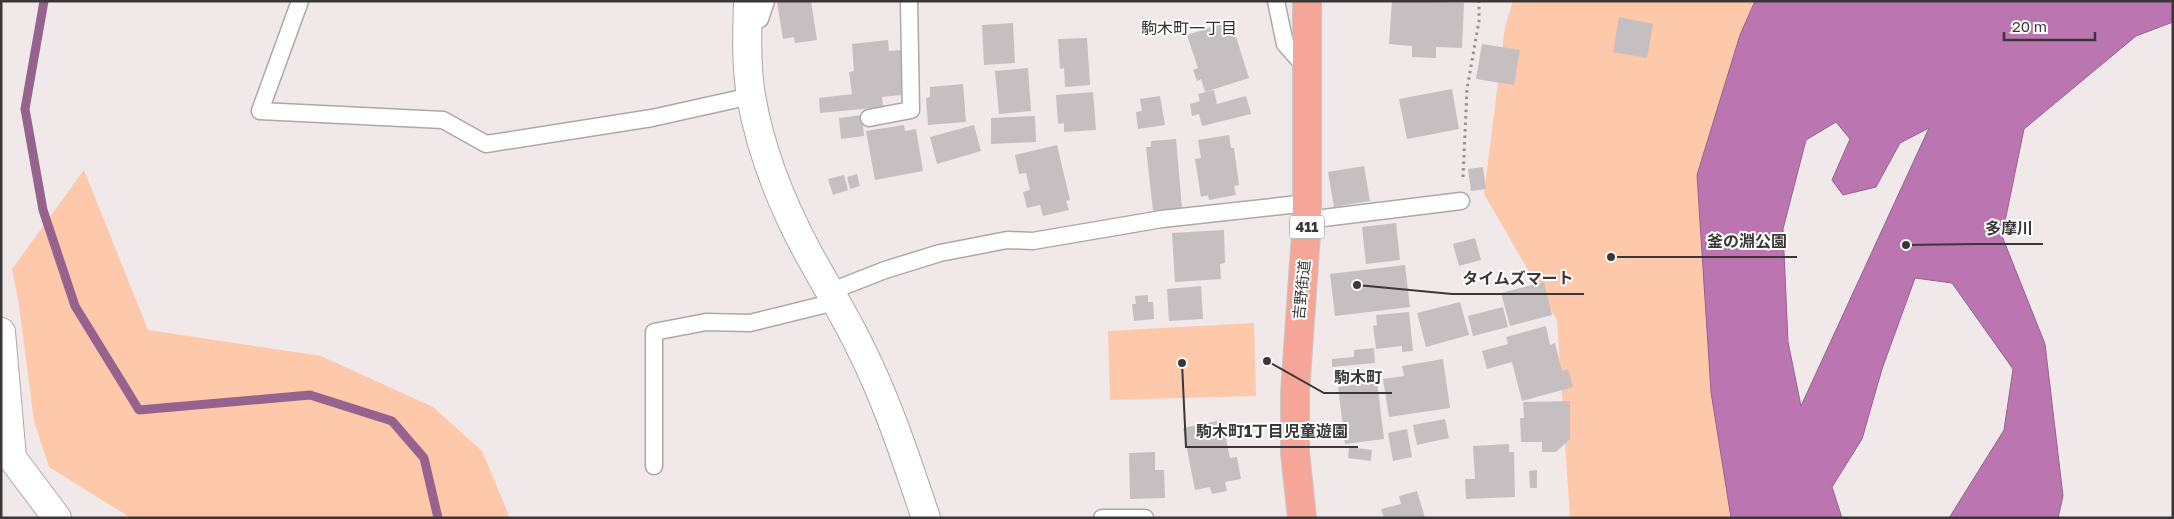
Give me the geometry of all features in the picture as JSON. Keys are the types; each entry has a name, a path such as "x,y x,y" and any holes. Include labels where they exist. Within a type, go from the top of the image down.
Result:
{"highway":[{"name":"吉野街道","path":"1302,518 1295,453 1295,392 1308,211 1307,1"}],"street":[{"path":"748,13 751,96 782,197 804,247 859,344 881,393 899,438 926,518"},
{"path":"1,332 12,458 57,518"}],"lane":[{"path":"300,1 260,111 443,120 486,144 652,118 751,96"},
{"path":"748,13 760,19 766,1"},
{"path":"869,118 911,110 909,1"},
{"path":"1276,1 1285,44 1307,69"},
{"path":"654,466 654,332 706,322 750,323 832,297 885,270 940,253 1007,240 1033,241 1162,219 1308,211 1410,209 1461,202"},
{"path":"1102,518 1145,518"}],"path":[{"path":"1461,202 1468,89 1479,21 1479,1"}],"shaded area":[{"path":"1513,1 1755,1 1740,35 1711,392 1731,518 1570,518 1557,320 1484,194 1505,27"},
{"path":"1755,1 2173,1 2173,22 2136,36 2024,129 2002,236 2045,344 2063,496 2058,518 1949,518 2004,430 2013,369 1952,283 1915,278 1882,369 1862,439 1832,487 1842,518 1731,518 1711,392 1697,175 1740,35","holes":["1836,122 1850,139 1832,180 1843,195 1876,187 1900,143 1929,128 1801,406 1788,342 1783,229 1806,140"]},
{"path":"84,170 148,330 321,356 433,407 482,451 510,518 131,518 49,467 34,421 18,298 12,269"},
{"path":"1254,323 1256,396 1110,400 1108,331"}],"building":[{"path":"811,1 817,40 795,43 794,37 783,39 777,2"},
{"path":"1392,1 1464,3 1462,48 1436,47 1436,58 1412,57 1412,46 1389,44"},
{"path":"1619,17 1653,24 1647,58 1613,52"},
{"path":"1231,21 1249,78 1205,92 1201,79 1197,81 1193,70 1198,68 1187,35"},
{"path":"1013,23 1015,63 984,65 982,25"},
{"path":"1087,38 1090,85 1065,87 1064,68 1060,69 1058,39"},
{"path":"888,40 889,51 901,50 901,95 882,97 883,107 820,113 819,98 852,94 849,72 854,71 852,44"},
{"path":"1482,44 1520,50 1514,85 1476,79"},
{"path":"1028,68 1031,111 999,114 995,71"},
{"path":"963,84 966,122 928,125 926,98 930,97 930,87"},
{"path":"1452,89 1459,129 1407,139 1399,99"},
{"path":"1214,90 1217,104 1246,96 1251,114 1202,126 1199,114 1192,116 1190,104 1200,101 1198,94"},
{"path":"1093,92 1096,130 1064,132 1064,123 1058,124 1056,95"},
{"path":"1160,96 1165,125 1138,129 1136,112 1142,111 1140,99"},
{"path":"862,115 864,136 841,139 839,118"},
{"path":"1035,116 1036,142 991,144 991,118"},
{"path":"904,125 905,131 916,129 923,171 875,180 866,131"},
{"path":"974,125 981,151 937,164 930,137"},
{"path":"1229,135 1231,148 1234,148 1239,185 1234,186 1236,195 1209,200 1208,195 1201,197 1195,159 1201,158 1198,140"},
{"path":"1176,139 1182,208 1153,211 1146,147 1151,147 1151,141"},
{"path":"1057,145 1070,200 1066,201 1069,210 1043,216 1040,205 1027,208 1023,192 1030,190 1026,173 1019,174 1015,155"},
{"path":"1364,166 1370,201 1334,207 1328,172"},
{"path":"1483,167 1486,189 1471,191 1468,169"},
{"path":"857,174 860,186 850,189 847,177"},
{"path":"844,175 848,190 833,195 828,179"},
{"path":"1396,223 1400,260 1366,264 1362,227"},
{"path":"1224,230 1225,263 1220,264 1221,279 1175,282 1172,233"},
{"path":"1475,238 1481,260 1459,266 1453,244"},
{"path":"1405,265 1410,307 1335,316 1330,274"},
{"path":"1544,282 1552,315 1510,326 1501,293"},
{"path":"1201,286 1203,319 1169,321 1167,289"},
{"path":"1148,295 1148,302 1153,302 1154,319 1134,321 1132,304 1136,304 1135,296"},
{"path":"1460,302 1469,335 1426,347 1417,313"},
{"path":"1503,307 1508,327 1473,336 1468,316"},
{"path":"1409,312 1413,351 1402,352 1402,346 1376,349 1373,326 1377,325 1376,315"},
{"path":"1546,326 1550,345 1555,343 1562,371 1568,369 1573,387 1522,401 1512,362 1487,369 1482,351 1508,344 1506,337"},
{"path":"1374,348 1375,363 1332,367 1332,359 1354,357 1354,350"},
{"path":"1443,359 1450,408 1389,417 1383,379 1404,376 1402,366"},
{"path":"1377,381 1384,439 1345,444 1338,387"},
{"path":"1570,401 1570,439 1556,452 1542,452 1542,442 1521,442 1520,418 1524,418 1523,402"},
{"path":"1445,419 1449,438 1417,445 1413,425"},
{"path":"1222,420 1230,458 1237,457 1241,479 1225,482 1227,491 1212,494 1210,487 1195,490 1183,428"},
{"path":"1407,429 1412,457 1393,461 1388,433"},
{"path":"1509,444 1509,452 1514,452 1515,497 1466,499 1465,479 1475,479 1473,446"},
{"path":"1349,447 1372,450 1371,461 1348,458"},
{"path":"1155,452 1155,470 1164,470 1165,498 1130,499 1129,453"},
{"path":"1537,470 1537,488 1530,488 1529,471"},
{"path":"1417,491 1425,518 1384,518 1381,509 1401,504 1399,496"}],"waterway":[{"path":"44,1 25,109 43,210 75,306 139,410 310,395 392,421 424,458 438,518"}],"place":[{"name":"多摩川","path":"1906,245"},
{"name":"釜の淵公園","path":"1611,257"},
{"name":"タイムズマート","path":"1357,285"},
{"name":"駒木町","path":"1267,361"},
{"name":"駒木町1丁目児童遊園","path":"1182,363"}],"district":[{"name":"駒木町一丁目","path":"1189,28"}]}
